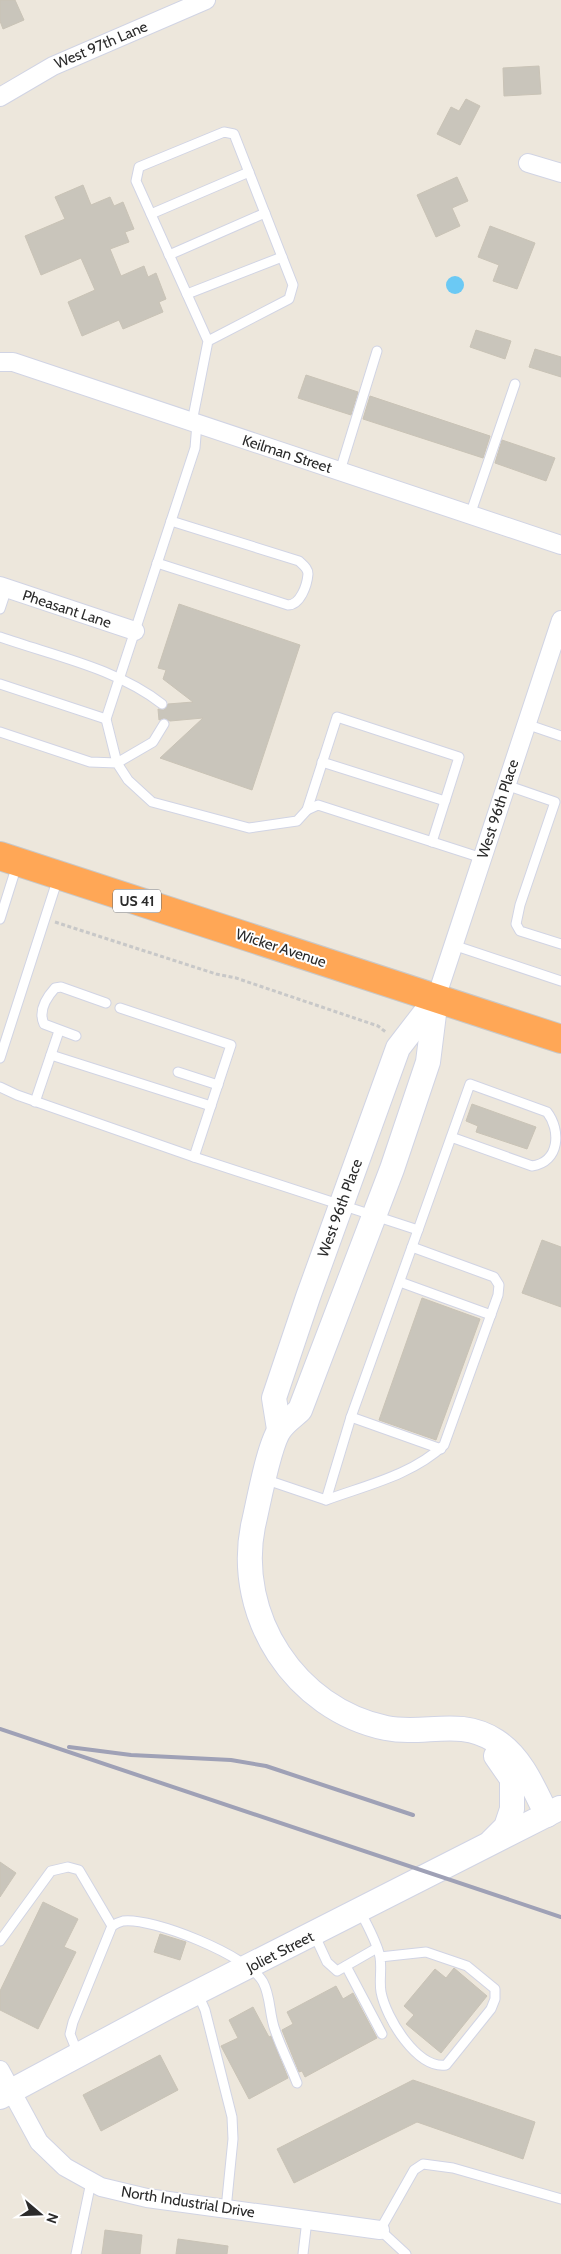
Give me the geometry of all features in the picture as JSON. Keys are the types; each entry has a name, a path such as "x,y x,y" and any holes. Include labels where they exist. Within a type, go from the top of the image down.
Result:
{"highway":[{"name":"Wicker Avenue","path":"9,859 561,1039"}],"street":[{"name":"West 97th Lane","path":"0,97 53,66 206,0"},
{"path":"528,163 561,174"},
{"name":"Keilman Street","path":"3,360 561,545"},
{"name":"Pheasant Lane","path":"3,587 135,631"},
{"name":"West 96th Place","path":"279,1429 300,1410 374,1215 428,1062 436,998 561,620"},
{"name":"West 96th Place","path":"436,998 398,1048 274,1398 279,1429 263,1479 252,1534 250,1585 261,1623 278,1656 299,1682 327,1703 354,1718 386,1728 411,1730 451,1726 481,1734 496,1741 514,1756 554,1811"},
{"path":"481,1734 512,1778 512,1809 506,1827 487,1846"},
{"name":"Joliet Street","path":"4,2086 78,2054 554,1811"},
{"name":"North Industrial Drive","path":"4,2086 39,2142 65,2167 101,2187 147,2198 380,2230"}],"lane":[{"path":"208,341 289,299 293,285 234,134 224,132 139,167 136,181 208,341 195,423 195,448 106,719 117,763 128,780 152,802 192,815 249,828 297,821 307,810 318,805 482,858"},
{"path":"151,214 249,172"},
{"path":"169,255 265,213"},
{"path":"187,294 282,257"},
{"path":"340,471 377,351"},
{"path":"470,515 514,384"},
{"path":"157,563 288,605 294,605 299,601 308,574 305,567 299,561 171,520"},
{"path":"0,608 3,587"},
{"path":"0,637 120,678 148,692 162,704"},
{"path":"0,684 106,719"},
{"path":"307,810 337,717 459,757 432,842"},
{"path":"0,732 90,762 117,763 153,742 164,724"},
{"path":"526,724 561,736"},
{"path":"322,762 445,801"},
{"path":"506,785 558,803 520,905 516,924 520,931 561,944"},
{"path":"0,918 9,859"},
{"path":"0,1058 59,876"},
{"path":"453,945 561,982"},
{"path":"76,1036 44,1024 42,1019 46,1001 55,988 61,987 106,1003"},
{"path":"120,1008 231,1045 194,1157"},
{"path":"35,1102 60,1031"},
{"path":"51,1055 211,1106"},
{"path":"178,1072 218,1085"},
{"path":"326,1500 351,1417 450,1137 470,1084 548,1112 556,1120 559,1131 553,1154 543,1164 532,1166 450,1137"},
{"path":"0,1087 35,1102 194,1157 418,1230"},
{"path":"263,1479 326,1500 411,1469 444,1446 498,1295 499,1285 494,1277 412,1247"},
{"path":"400,1282 491,1315"},
{"path":"351,1417 441,1448"},
{"path":"0,1941 51,1871 68,1867 79,1870 112,1926"},
{"path":"360,1911 380,1957 381,1993 399,2034 425,2060 437,2066 446,2065 491,2009 495,1999 495,1989 467,1966 426,1952 380,1957"},
{"path":"78,2054 70,2034 73,2022 112,1926 123,1921 182,1934 222,1950 251,1966 262,1980 269,1995 274,2028 297,2083"},
{"path":"314,1934 332,1968 337,1971 377,1948"},
{"path":"346,1966 382,2034"},
{"path":"198,1993 207,2017 232,2117 233,2139 226,2209"},
{"path":"406,2254 380,2230 414,2170 423,2164 453,2168 561,2199"},
{"path":"76,2254 91,2182"},
{"path":"303,2254 307,2220"}],"path":[{"path":"45,919 312,1003 378,1026 388,1034"}],"water":[{"path":"451,276 459,276 464,281 462,292 451,294 446,289 446,281"}],"building":[{"path":"0,0 15,0 24,20 3,29 0,21"},
{"path":"539,66 541,94 504,96 503,68"},
{"path":"466,99 480,106 460,145 437,134 451,107 459,111"},
{"path":"457,177 468,201 452,208 460,226 436,237 417,195"},
{"path":"83,185 91,205 110,197 114,206 123,202 134,229 125,232 129,242 110,249 121,276 144,266 148,277 156,273 166,299 159,302 163,312 123,329 119,320 82,336 68,302 95,290 81,258 41,275 25,236 65,219 55,197"},
{"path":"490,226 535,243 517,289 493,281 499,265 478,257"},
{"path":"476,330 511,341 505,359 470,347"},
{"path":"535,349 561,357 561,377 529,367"},
{"path":"306,375 358,392 351,415 298,398"},
{"path":"370,396 490,436 483,458 363,419"},
{"path":"502,440 555,458 546,481 495,463"},
{"path":"179,604 300,645 252,790 160,758 203,718 170,721 164,718 159,720 158,709 164,710 168,704 193,702 163,679 166,670 158,668"},
{"path":"472,1104 536,1127 527,1149 476,1132 478,1126 466,1121"},
{"path":"542,1240 561,1247 561,1307 522,1293"},
{"path":"422,1298 480,1319 436,1440 379,1420"},
{"path":"0,1862 16,1873 0,1897"},
{"path":"43,1902 78,1919 64,1947 76,1952 38,2029 0,2010 0,1991"},
{"path":"160,1934 186,1942 180,1960 154,1952"},
{"path":"454,1968 487,1996 441,2053 406,2024 414,2015 404,2006 435,1969 446,1978"},
{"path":"336,1986 343,1999 353,1993 377,2038 305,2077 302,2071 299,2072 282,2030 293,2024 287,2012"},
{"path":"253,2007 269,2037 271,2036 288,2078 249,2099 221,2046 238,2038 229,2020"},
{"path":"160,2055 178,2090 101,2131 83,2095"},
{"path":"413,2080 535,2122 523,2159 417,2122 294,2183 277,2149"},
{"path":"105,2230 142,2235 140,2254 102,2254"},
{"path":"178,2239 228,2246 227,2254 176,2254"}],"railway":[{"path":"0,1729 561,1917"},
{"path":"69,1747 131,1755 231,1760 266,1766 413,1815"}]}
